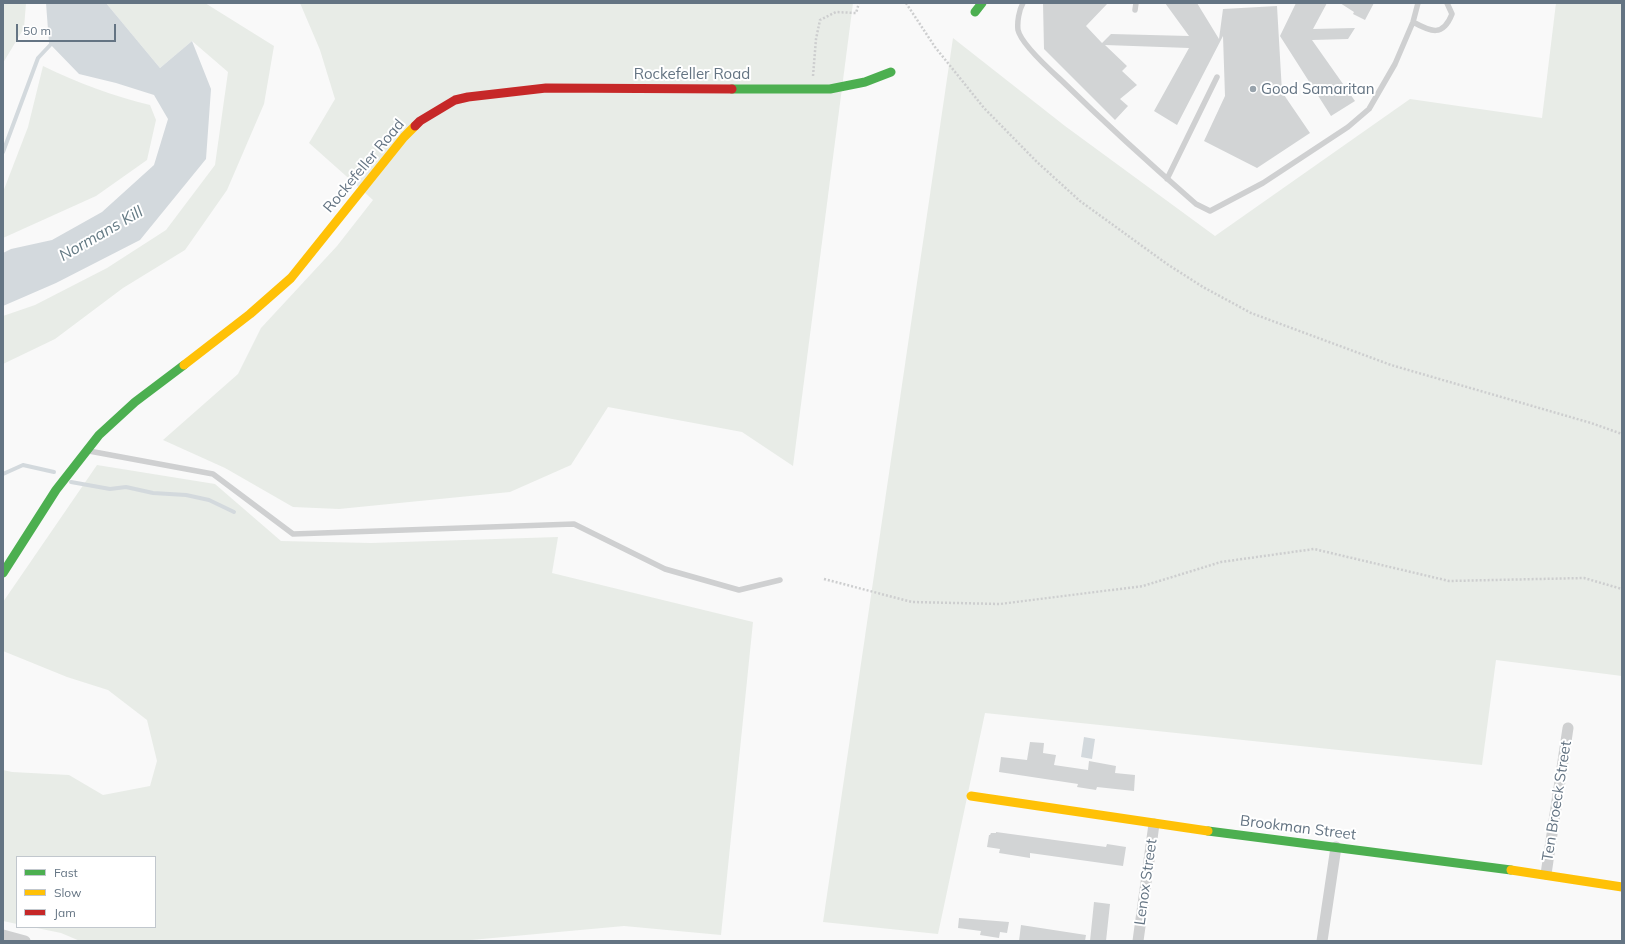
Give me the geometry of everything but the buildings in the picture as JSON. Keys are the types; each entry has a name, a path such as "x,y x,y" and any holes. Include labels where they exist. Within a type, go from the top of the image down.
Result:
{"street":[{"path":"975,12 982,3"},
{"name":"Rockefeller Road","path":"3,573 56,490 99,435 135,402 244,319 291,278 404,136 420,121 455,100 468,97 546,88 830,89 865,82 891,72"},
{"name":"Ten Broeck Street","path":"1546,874 1568,728"},
{"name":"Brookman Street","path":"971,796 1154,824 1546,874 1622,887"},
{"name":"Lenox Street","path":"1138,941 1154,824"},
{"path":"1322,941 1336,847"},
{"path":"3,935 25,941"}],"lane":[{"path":"1022,3 1018,18 1018,30 1025,43 1114,131 1196,204 1210,211 1263,183 1348,127 1369,109 1395,64 1413,22 1418,3"},
{"path":"1136,3 1136,10"},
{"path":"1413,22 1428,30 1440,30 1448,24 1452,14 1447,3"},
{"path":"1167,179 1218,77"},
{"path":"87,451 213,474 293,534 574,524 665,569 739,590 780,580"}],"path":[{"path":"812,89 816,39 820,20 836,12 856,13 859,3"},
{"path":"906,3 935,48 984,108 1037,162 1080,201 1167,264 1203,287 1251,313 1390,365 1591,423 1622,434"},
{"path":"824,579 912,602 1000,604 1143,586 1221,562 1314,548 1449,581 1584,578 1622,589"}],"shaded area":[{"path":"3,3 26,3 24,28 3,63"},
{"path":"106,3 205,3 274,46 264,104 227,190 185,250 123,288 55,339 3,364 3,316 35,305 107,268 166,230 215,165 228,72 192,41 160,68"},
{"path":"300,3 853,3 793,466 742,432 608,407 571,465 510,492 339,509 293,507 225,468 163,440 238,374 261,328 337,246 373,200 309,143 335,99 320,50"},
{"path":"1556,3 1622,3 1622,676 1496,660 1482,765 985,713 938,934 823,922 953,38 1065,126 1215,236 1410,99 1542,118"},
{"path":"43,66 69,78 123,98 150,105 156,120 147,160 96,196 3,238 3,192 28,127"},
{"path":"97,465 215,484 281,541 371,543 558,537 552,573 753,622 721,935 624,926 460,941 80,941 61,933 37,928 156,928 156,856 16,856 16,924 3,921 3,770 12,772 69,775 103,795 150,786 157,761 147,720 108,690 67,677 3,651 3,602"}],"water":[{"name":"Normans Kill","path":"46,3 106,3 160,68 192,41 211,89 206,159 140,240 56,283 3,306 3,253 11,249 52,240 102,212 154,165 168,119 154,95 116,83 79,74 49,43"},
{"path":"1084,737 1095,739 1092,759 1081,757"}],"waterway":[{"path":"3,152 38,58 54,41"},
{"path":"3,474 23,465 54,472"},
{"path":"71,482 110,489 126,487 153,493 186,495 209,500 234,512"}],"traffic: fast":[{"path":"975,12 982,3"},
{"path":"732,89 830,89 865,82 891,72"},
{"path":"3,573 56,490 99,435 135,402 184,365"},
{"path":"1208,831 1511,870"}],"traffic: slow":[{"path":"184,365 250,314 291,278 404,137 415,126"},
{"path":"971,796 1208,831"},
{"path":"1511,870 1622,887"}],"traffic: jam":[{"path":"415,126 420,121 455,100 468,97 546,88 732,89"}],"place":[{"name":"Good Samaritan","path":"1253,89"}]}
